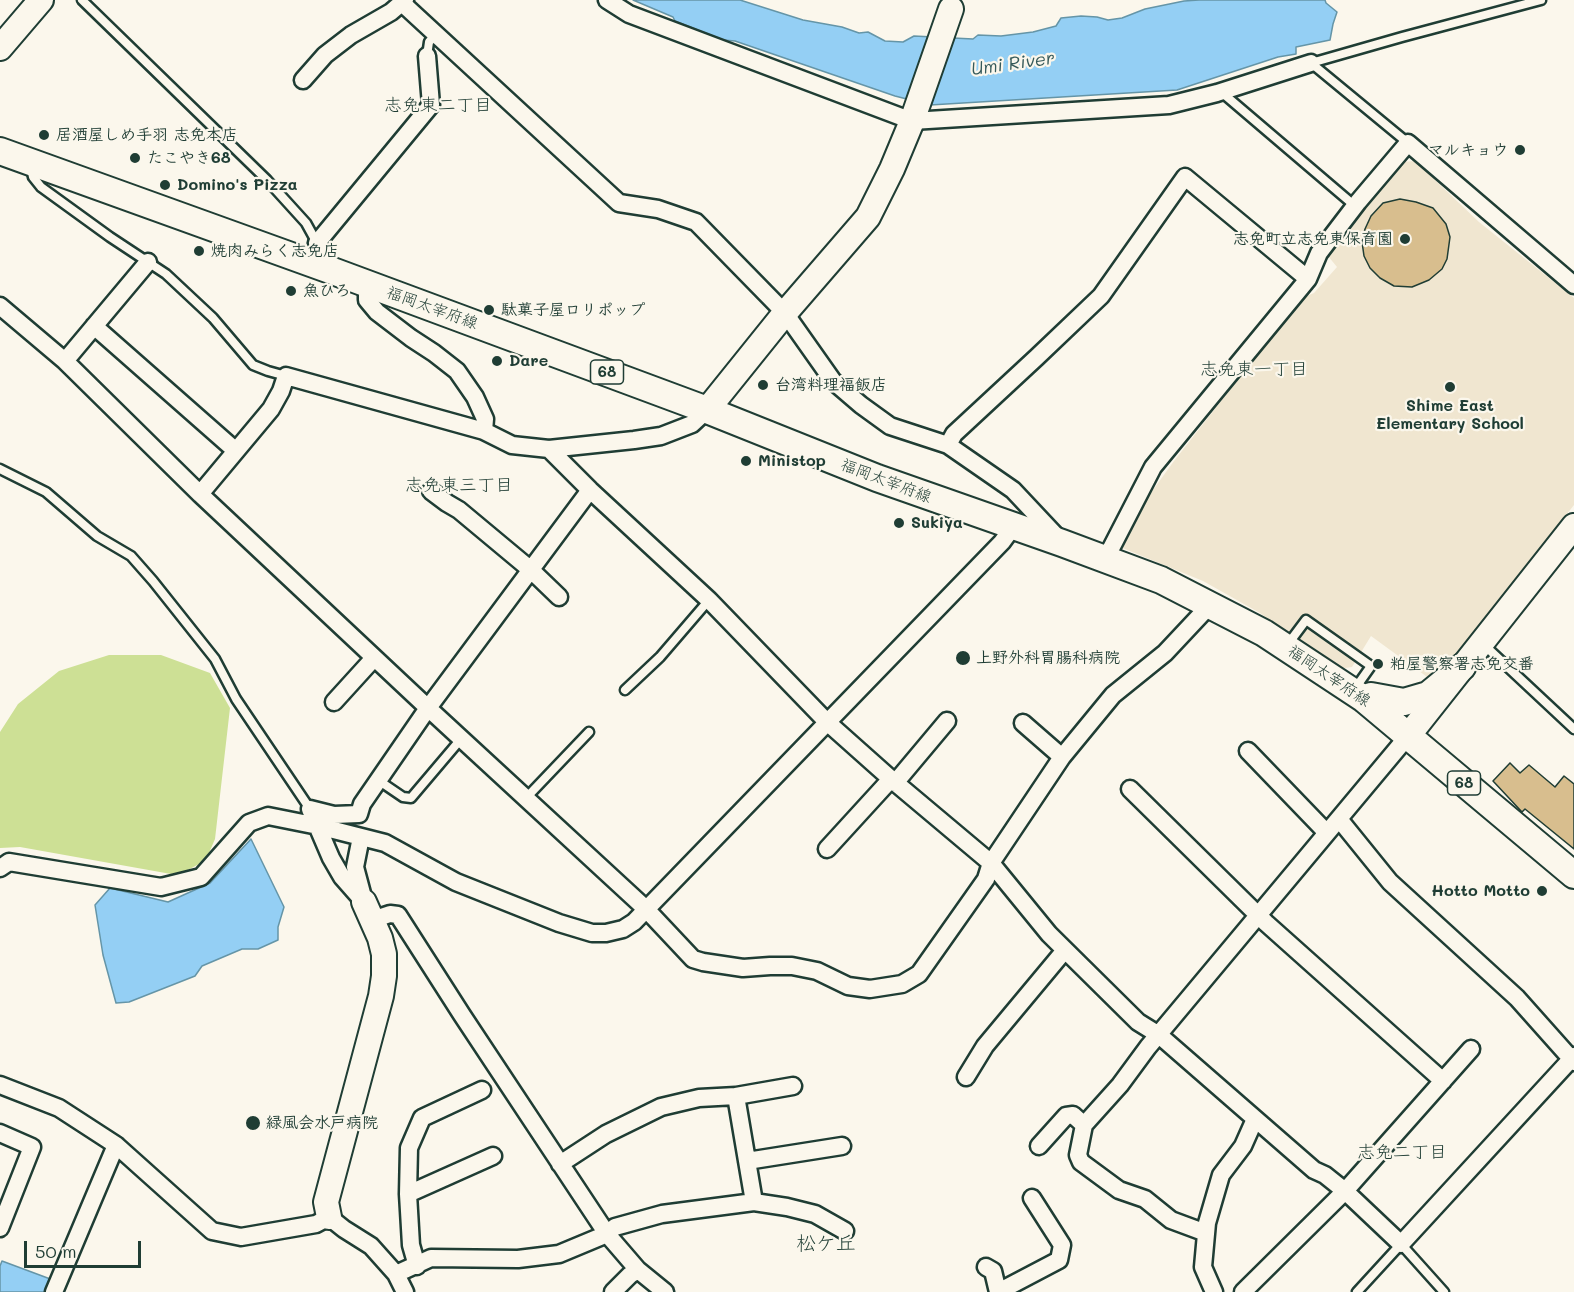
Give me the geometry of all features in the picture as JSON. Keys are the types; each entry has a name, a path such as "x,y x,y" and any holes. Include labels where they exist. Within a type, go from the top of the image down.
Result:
{"main road":[{"name":"福岡太宰府線","path":"0,151 367,283 707,410 877,478 1161,580 1286,647 1359,695 1574,875"},
{"path":"1359,695 1404,702 1428,695 1462,667"}],"street":[{"path":"0,48 41,0"},
{"path":"607,0 629,14 916,110 1169,105 1311,63"},
{"path":"303,80 325,55 391,12 402,1 619,203 658,209 696,222 785,313 833,381 861,405 890,426 948,445 1013,490 1062,543"},
{"path":"200,494 271,409 286,376 484,431 512,445 549,449 661,436 692,423 707,410 785,313 868,217 892,169 916,110 952,4"},
{"path":"330,270 317,243 431,105 427,57"},
{"path":"1105,560 1153,467 1308,279 1319,253 1408,143 1574,285"},
{"path":"948,445 954,434 1101,296 1185,177 1308,279"},
{"path":"65,361 148,262"},
{"path":"367,283 367,300 377,312 457,371 475,397 485,419 484,431"},
{"path":"0,306 65,361 200,494 646,909 693,959 743,968 792,966 817,971 848,986 870,989 902,984 919,974 986,879 991,863 1062,757 1113,695 1165,653 1210,605"},
{"path":"94,326 236,451"},
{"path":"549,449 709,600 827,722 991,863 1048,934 1138,1022 1159,1035 1314,1170 1325,1175 1345,1191 1401,1244 1573,1059 1517,998 1390,882 1339,819"},
{"path":"310,809 334,815 359,814 362,804 428,708 590,490"},
{"path":"431,491 459,510 560,597"},
{"path":"1206,1233 1171,1220 1145,1199 1119,1190 1082,1162 1078,1155 1084,1125 1408,736 1574,526"},
{"path":"0,868 9,862 161,887 201,877 249,823 268,816 385,843 456,882 559,923 592,933 623,929 634,922 1002,542 1013,527"},
{"path":"334,702 374,658"},
{"path":"827,849 893,781 946,721"},
{"path":"1023,723 1062,757"},
{"path":"1248,751 1327,833"},
{"path":"1130,789 1266,923 1443,1081"},
{"path":"310,809 331,858 342,877 368,911 398,915 607,1234 638,1270 665,1292"},
{"path":"361,837 355,867 368,911 380,938 384,954 384,976 381,996 326,1202 329,1217 371,1246 396,1274 405,1292"},
{"path":"966,1077 985,1046 1065,950"},
{"path":"1243,1292 1345,1191 1472,1049"},
{"path":"0,1085 59,1108 116,1145 212,1231 241,1237 316,1224 329,1217"},
{"path":"560,1164 606,1134 661,1107 699,1098 736,1096 794,1086"},
{"path":"417,1266 411,1245 408,1194 409,1148 423,1118 482,1089"},
{"path":"736,1096 754,1202"},
{"path":"1039,1146 1066,1116 1073,1115 1084,1125"},
{"path":"1214,1292 1203,1267 1207,1223 1221,1175 1243,1146 1255,1119"},
{"path":"0,1133 32,1147 0,1228"},
{"path":"54,1292 116,1145"},
{"path":"747,1161 842,1146"},
{"path":"408,1194 493,1156"},
{"path":"986,1267 993,1271 998,1292 1059,1260 1062,1245 1032,1198"},
{"path":"396,1274 431,1258 518,1259 559,1254 607,1234 615,1227 662,1214 754,1202 787,1206 815,1214 845,1231"},
{"path":"613,1292 638,1270"}],"lane":[{"path":"82,0 267,180 306,223 317,243"},
{"path":"1311,63 1541,0"},
{"path":"427,57 429,42 436,34"},
{"path":"1311,63 1408,143"},
{"path":"1224,90 1226,96 1355,206"},
{"path":"28,160 33,177 41,187 166,274 213,318 253,365 286,376"},
{"path":"0,469 46,492 97,536 131,556 215,659 236,699 310,809"},
{"path":"625,690 660,657 709,600"},
{"path":"1286,647 1306,620 1371,666 1359,695"},
{"path":"1482,643 1574,729"},
{"path":"526,798 588,732"},
{"path":"378,780 404,797 411,798 461,739"},
{"path":"1357,1292 1401,1244 1444,1292"}],"shaded area":[{"path":"1415,161 1479,222 1574,298 1574,505 1434,682 1371,636 1352,667 1338,669 1260,613 1203,581 1120,547 1145,501 1174,461 1302,298 1314,293 1337,267 1328,256 1402,162"}],"green space":[{"path":"109,655 161,655 210,673 230,708 215,839 209,853 199,864 186,871 171,874 20,847 0,848 0,732 18,704 59,671"}],"water":[{"name":"Umi River","path":"633,0 740,0 803,20 842,27 859,33 868,32 885,41 903,42 914,36 973,39 978,35 1001,36 1033,32 1056,26 1061,18 1081,16 1108,20 1184,1 1325,0 1337,12 1330,40 1296,47 1296,54 1278,57 1177,90 930,105 895,96 735,41 723,40 675,21 673,17"},
{"path":"251,839 284,907 278,927 278,940 258,949 242,949 202,966 195,976 129,1002 116,1003 103,955 95,905 110,888 168,902 210,883"},
{"path":"2,1261 53,1280 48,1292 0,1292"}],"building":[{"path":"1400,199 1433,208 1446,224 1450,237 1447,259 1442,269 1429,280 1412,287 1394,286 1380,278 1370,268 1364,256 1362,242 1371,216 1383,203"},
{"path":"1510,763 1520,773 1529,765 1555,787 1564,776 1574,784 1574,849 1525,809 1522,812 1493,781"}],"place":[{"name":"居酒屋しめ手羽 志免本店","path":"44,135"},
{"name":"マルキョウ","path":"1520,150"},
{"name":"たこやき68","path":"135,158"},
{"name":"Domino's Pizza","path":"165,185"},
{"name":"志免町立志免東保育園","path":"1405,239"},
{"name":"焼肉みらく志免店","path":"199,251"},
{"name":"魚ひろ","path":"291,291"},
{"name":"駄菓子屋ロリポップ","path":"489,310"},
{"name":"Dare","path":"497,361"},
{"name":"台湾料理福飯店","path":"763,385"},
{"name":"Shime East Elementary School","path":"1450,387"},
{"name":"Ministop","path":"746,461"},
{"name":"Sukiya","path":"899,523"},
{"name":"上野外科胃腸科病院","path":"963,658"},
{"name":"粕屋警察署志免交番","path":"1378,664"},
{"name":"Hotto Motto","path":"1542,891"},
{"name":"緑風会水戸病院","path":"253,1123"}],"district":[{"name":"志免東二丁目","path":"438,105"},
{"name":"志免東一丁目","path":"1254,369"},
{"name":"志免東三丁目","path":"459,485"},
{"name":"志免二丁目","path":"1402,1152"},
{"name":"松ケ丘","path":"826,1244"}]}
